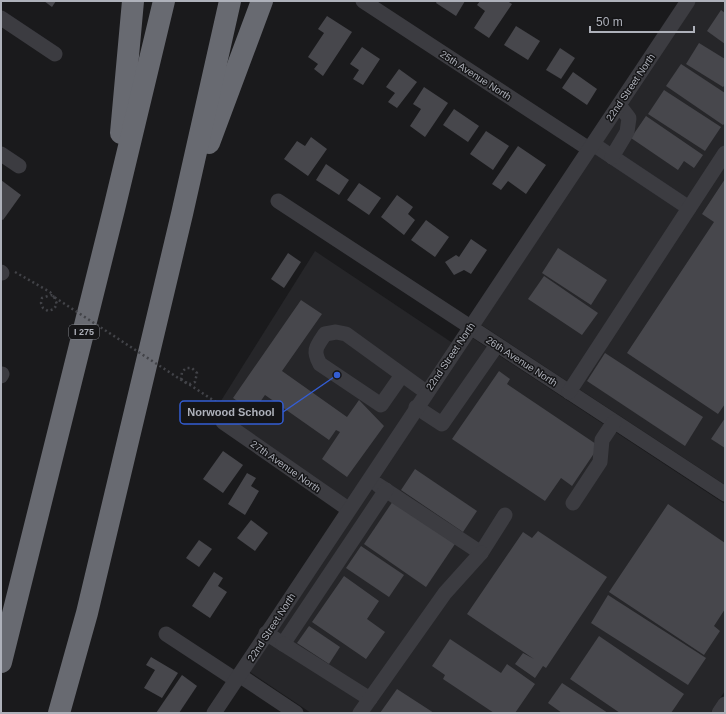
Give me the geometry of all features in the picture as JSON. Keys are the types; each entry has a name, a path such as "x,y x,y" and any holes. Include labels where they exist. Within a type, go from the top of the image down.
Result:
{"highway":[{"path":"114,209 133,1"},
{"name":"I 275","path":"1,662 114,209 164,1"},
{"path":"59,713 87,613 182,214 230,1"},
{"path":"182,214 262,1"}],"street":[{"name":"25th Avenue North","path":"363,1 591,146 612,157 689,208"},
{"name":"22nd Street North","path":"214,713 469,327 688,1"},
{"path":"1,18 55,54"},
{"path":"612,157 627,132 629,118 619,105"},
{"path":"569,392 725,153"},
{"path":"1,154 19,166"},
{"name":"26th Avenue North","path":"278,201 725,494"},
{"path":"402,375 381,405 320,364 315,355 317,345 325,334 336,332 346,334 426,392"},
{"path":"416,407 442,424 497,345"},
{"name":"27th Avenue North","path":"223,422 348,510"},
{"path":"573,503 600,462 602,440 614,422"},
{"path":"369,479 481,553"},
{"path":"283,644 386,490"},
{"path":"360,713 445,593 481,553 505,515"},
{"path":"335,530 351,542"},
{"path":"318,556 334,566"},
{"path":"303,578 321,586"},
{"path":"285,605 302,614"},
{"path":"266,633 370,699"},
{"path":"166,634 296,713"},
{"path":"719,713 725,704"}],"path":[{"path":"2,273 16,272 50,292 54,297 57,304 54,309 48,311 43,308 41,303 42,298 51,294 186,383 190,384 195,382 197,373 192,368 186,368 182,372 181,379 218,404 223,422"}],"shaded area":[{"path":"696,1 725,1 725,485 480,324"},
{"path":"315,251 457,346 350,506 223,422 219,404"},
{"path":"471,337 725,504 725,691 710,713 311,713 250,672"}],"building":[{"path":"44,1 56,1 52,7"},
{"path":"437,1 465,1 456,16 436,3"},
{"path":"480,1 507,1 512,4 489,38 474,28 485,11 477,5"},
{"path":"721,10 725,13 725,44 707,31"},
{"path":"327,16 352,32 323,76 314,69 318,64 308,57 324,33 318,29"},
{"path":"516,26 540,41 528,60 504,45"},
{"path":"699,43 725,59 725,85 723,87 686,64"},
{"path":"362,47 380,59 363,85 353,79 359,70 350,64"},
{"path":"560,48 575,58 561,79 546,70"},
{"path":"681,64 725,93 725,123 723,125 666,86"},
{"path":"399,69 417,82 397,108 388,102 395,93 386,87"},
{"path":"573,72 597,89 587,105 562,88"},
{"path":"424,87 448,103 425,137 410,126 421,109 413,104"},
{"path":"664,90 721,127 705,151 648,114"},
{"path":"454,109 479,126 468,142 443,125"},
{"path":"646,116 703,155 694,168 684,161 678,170 631,138"},
{"path":"486,131 509,146 493,170 470,154"},
{"path":"311,137 327,149 308,176 284,159 297,141 305,146"},
{"path":"518,146 546,165 526,194 508,181 501,190 492,184"},
{"path":"326,164 349,180 339,195 316,180"},
{"path":"725,179 725,404 718,414 627,353 714,222 702,214"},
{"path":"1,180 21,195 3,220 1,219"},
{"path":"359,183 381,198 369,215 347,200"},
{"path":"397,195 413,207 408,214 415,220 404,235 381,217"},
{"path":"426,220 449,237 435,257 411,240"},
{"path":"471,239 487,250 471,274 464,270 454,275 445,262 456,255 459,257"},
{"path":"558,248 607,280 591,305 542,273"},
{"path":"288,253 301,262 284,288 271,279"},
{"path":"544,276 598,313 582,335 528,299"},
{"path":"301,300 322,314 282,371 347,417 359,400 384,426 347,477 322,459 340,432 336,430 329,440 265,395 253,412 233,398"},
{"path":"605,353 703,417 685,446 587,381"},
{"path":"499,371 510,379 507,384 599,446 572,486 561,478 545,501 452,439"},
{"path":"725,418 725,448 711,439"},
{"path":"223,451 243,465 223,493 203,479"},
{"path":"415,469 477,511 463,532 401,490"},
{"path":"247,473 256,478 251,486 259,491 245,515 228,504"},
{"path":"393,501 455,544 426,587 364,544"},
{"path":"668,504 725,543 725,609 714,626 720,631 704,655 609,592"},
{"path":"251,520 268,533 255,551 237,538"},
{"path":"538,531 607,577 546,668 543,666 535,678 515,664 523,653 534,659 467,614 523,532 532,538"},
{"path":"199,540 212,549 199,567 186,558"},
{"path":"361,546 404,575 389,597 346,568"},
{"path":"214,572 223,578 218,586 227,592 210,618 192,606"},
{"path":"344,576 379,601 367,619 385,632 366,659 312,622"},
{"path":"608,595 706,658 688,685 591,623"},
{"path":"309,626 340,647 329,664 297,643"},
{"path":"599,636 684,694 671,713 620,713 570,679"},
{"path":"450,639 501,673 507,664 535,684 515,713 494,713 443,679 445,675 432,666"},
{"path":"151,657 178,673 162,698 144,688 155,670 146,665"},
{"path":"182,675 197,686 179,713 156,713"},
{"path":"562,683 608,713 562,713 548,703"},
{"path":"397,689 434,713 380,713"}],"place":[{"name":"Norwood School","path":"337,375"}]}
